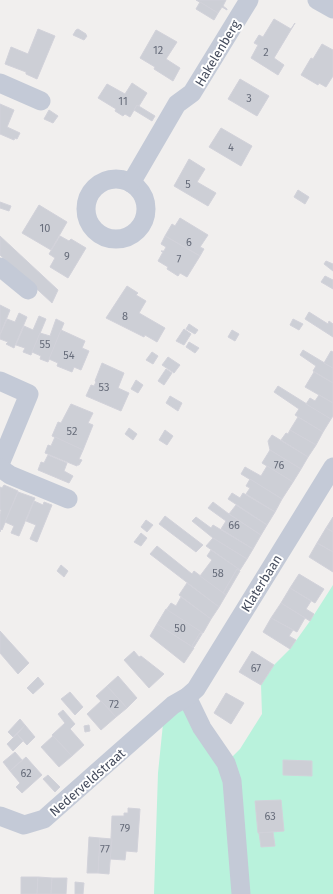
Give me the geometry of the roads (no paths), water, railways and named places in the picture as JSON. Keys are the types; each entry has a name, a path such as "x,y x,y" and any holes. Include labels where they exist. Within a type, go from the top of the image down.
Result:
{"street":[{"name":"Hakelenberg","path":"131,183 177,104 192,94 249,0"},
{"path":"317,0 333,10"},
{"path":"0,83 41,100"},
{"path":"0,267 28,290"},
{"path":"0,381 29,394 0,464"},
{"name":"Klaterbaan","path":"164,714 196,689 333,467"},
{"path":"0,468 10,475 68,499"},
{"path":"187,697 202,728 226,763 232,781 241,894"},
{"name":"Nederveldstraat","path":"0,816 24,825 44,818 164,714"}]}
